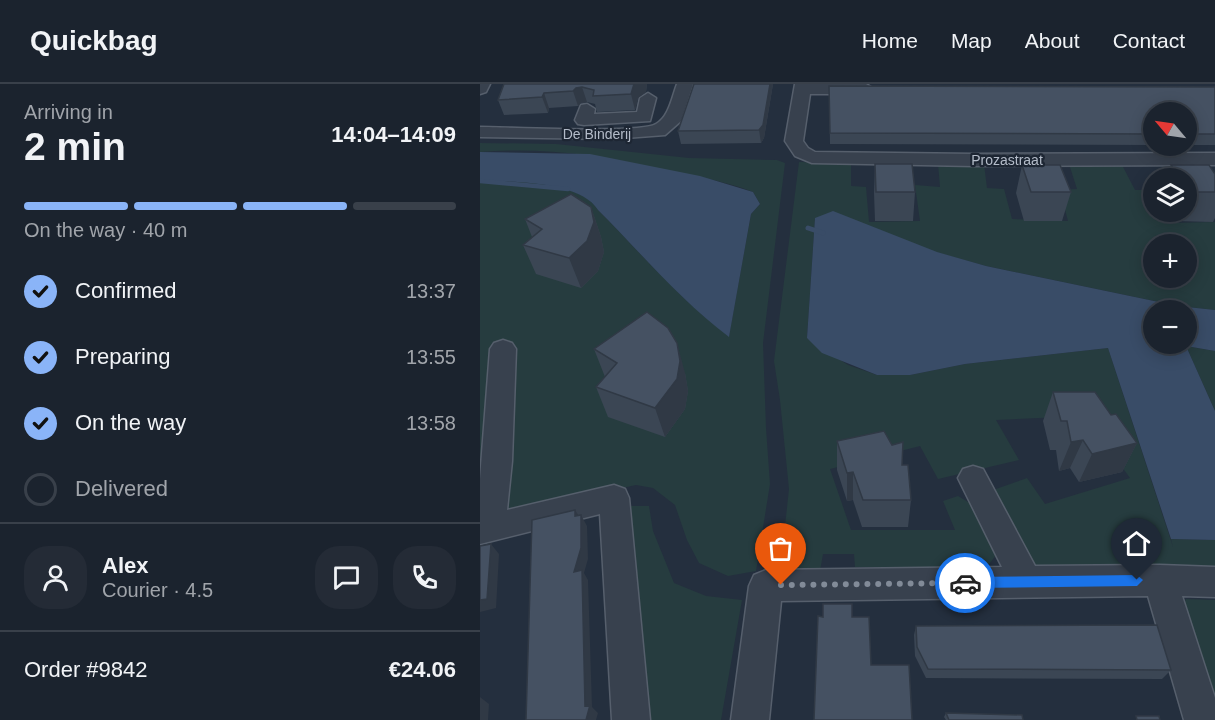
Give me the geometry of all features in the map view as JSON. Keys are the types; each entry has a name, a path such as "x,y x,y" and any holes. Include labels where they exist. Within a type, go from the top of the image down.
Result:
{"street":[{"path":"480,89 482,84"},
{"name":"De Binderij","path":"480,132 515,133 615,126 659,131 672,121 685,84"},
{"path":"803,87 881,90"},
{"name":"Prozastraat","path":"803,87 795,141 801,152 812,157 975,160 1215,159"},
{"path":"587,109 584,120 615,126 644,117 648,98"},
{"path":"515,133 521,119 552,118"},
{"path":"503,350 497,461 485,529 614,498 631,720"},
{"path":"973,478 1026,582"},
{"path":"1160,580 1203,720"},
{"path":"750,720 766,586 1160,580 1215,582"}],"green space":[{"path":"480,143 556,144 689,158 777,160 785,163 763,343 770,484 756,571 728,576 699,563 687,540 675,505 653,488 636,485 480,519 480,181 544,184 577,193 589,200 677,292 729,336 751,214 760,204 753,192 716,181 590,155 524,150 480,152"},
{"path":"799,162 851,163 851,186 866,187 869,222 920,221 915,185 940,187 938,164 984,164 987,188 1004,189 1012,219 1068,221 1060,190 1077,189 1069,164 1122,165 1135,190 1143,190 1143,222 1215,222 1215,310 1197,308 1197,300 1149,300 986,266 815,219 807,338 848,365 877,375 910,375 965,364 1108,348 1173,547 1171,539 1215,540 1215,567 1034,566 994,500 996,489 1027,478 1045,504 1130,478 1085,416 996,420 1019,460 938,479 920,446 830,469 851,530 955,530 943,501 958,496 973,505 996,555 987,567 855,567 854,554 823,554 820,571 792,569 781,563 789,489 774,361"},
{"path":"1197,348 1215,351 1215,411 1190,354 1197,354"},
{"path":"626,506 649,506 653,531 674,583 706,596 742,600 721,720 651,720"},
{"path":"1186,599 1215,600 1215,720 1182,610"}],"water":[{"path":"480,152 590,154 700,176 753,192 760,204 751,214 729,337 677,292 589,200 577,193 544,185 509,181 480,181"},
{"path":"833,211 937,252 986,266 1149,300 1143,300 1143,354 1190,354 1215,411 1215,540 1171,539 1108,348 965,364 910,375 877,375 822,353 807,338 815,218"},
{"path":"1197,308 1215,310 1215,351 1197,348"}],"building":[{"path":"504,84 634,84 631,94 593,96 594,90 582,87 573,91 544,93 542,97 498,100"},
{"path":"694,84 770,84 763,125 759,130 678,131"},
{"path":"829,86 1215,87 1215,134 1197,134 1197,102 1143,102 1143,134 830,133"},
{"path":"875,164 912,164 915,192 876,192"},
{"path":"1022,165 1060,165 1071,192 1031,192"},
{"path":"1171,165 1209,165 1215,174 1215,192 1197,192 1197,168 1173,168"},
{"path":"571,194 591,207 594,222 587,241 569,258 523,245 542,229 525,219"},
{"path":"647,312 668,328 677,343 680,361 677,379 655,408 596,387 617,363 594,349"},
{"path":"1053,392 1095,392 1111,415 1116,414 1137,443 1092,454 1083,440 1071,442 1067,421 1061,421"},
{"path":"884,431 892,445 903,442 902,465 908,465 911,500 863,500 853,472 847,473 837,441"},
{"path":"575,510 575,516 581,515 581,548 574,572 582,570 585,706 590,705 586,720 526,720 532,520"},
{"path":"491,544 487,599 480,600 480,546"},
{"path":"823,604 852,604 852,617 869,617 871,665 909,665 912,720 814,720 818,616 823,617"},
{"path":"1157,625 1171,670 928,669 917,647 916,626"},
{"path":"946,713 1022,715 1023,720 949,720"},
{"path":"1136,716 1159,716 1160,720 1137,720"}],"waterway":[{"path":"480,181 568,189"},
{"path":"808,228 823,233"}],"way so far":[{"path":"781,585 965,583"}],"route":[{"path":"965,583 1137,580"}]}
